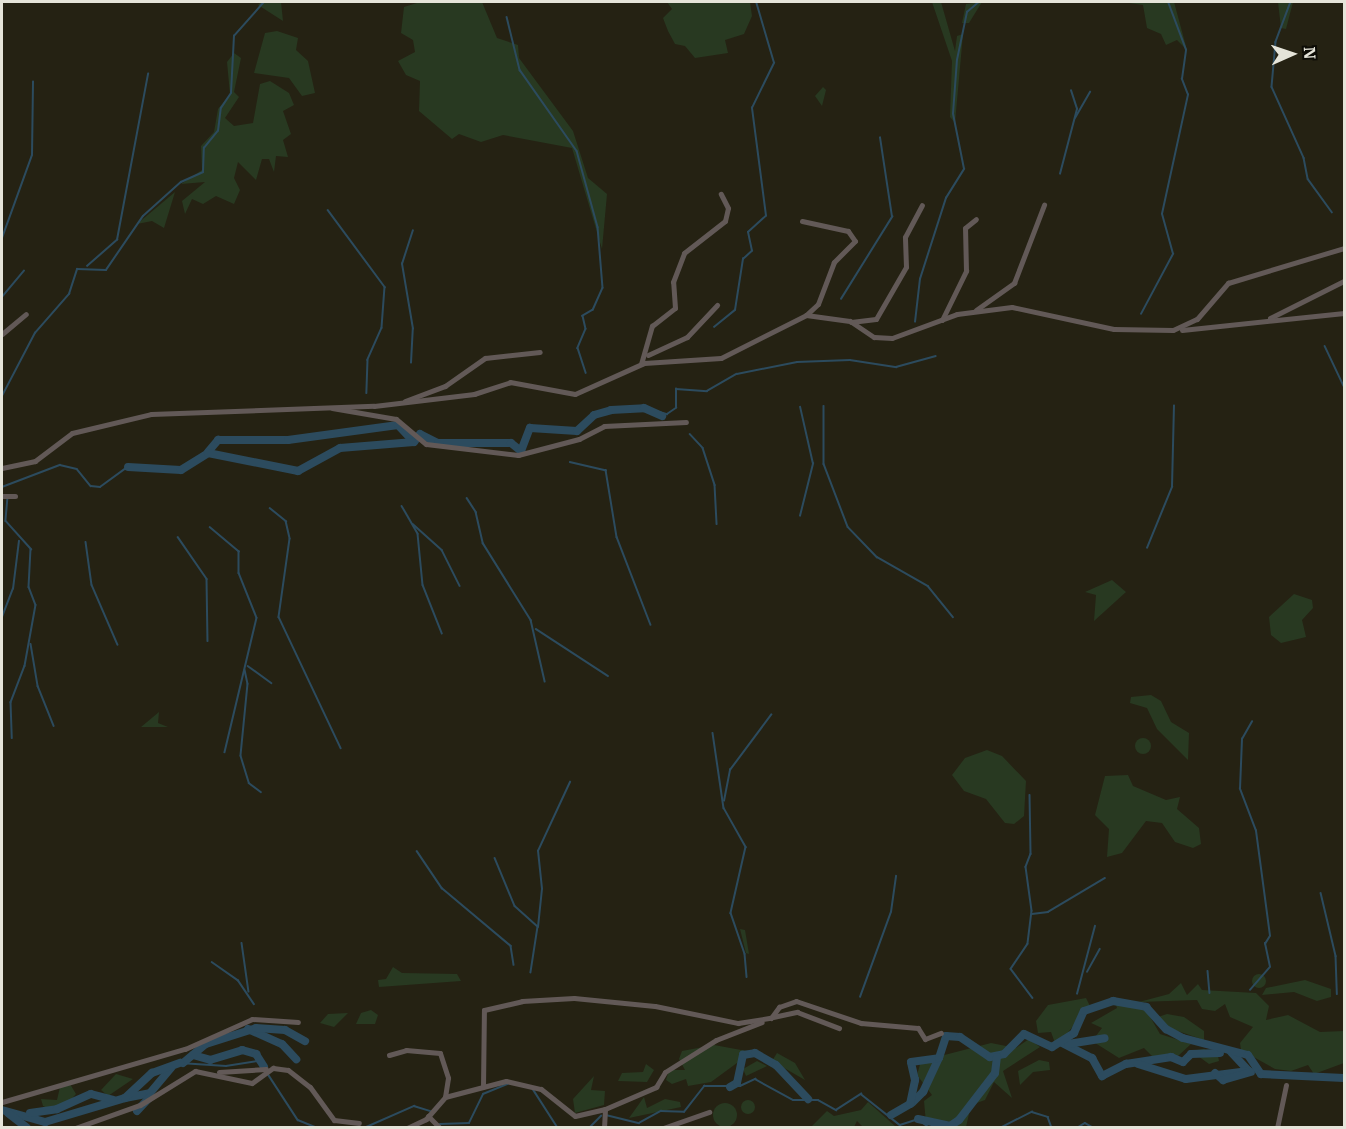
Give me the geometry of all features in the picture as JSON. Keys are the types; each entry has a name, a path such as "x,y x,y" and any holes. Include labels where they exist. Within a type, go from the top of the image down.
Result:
{"street":[{"path":"641,364 646,356 652,326 675,308 673,282 684,253 725,221 728,208 721,194"},
{"path":"975,311 1014,282 1044,205"},
{"path":"806,315 850,321 876,319 902,276 905,237 922,206"},
{"path":"942,320 966,271 965,228 976,219"},
{"path":"2,468 35,461 72,433 136,417 322,405 395,404 474,394 510,382 575,394 641,364 721,358 806,315 818,304 834,262 855,241 848,231 802,221"},
{"path":"1173,330 1197,319 1228,283 1344,248"},
{"path":"1260,322 1344,282"},
{"path":"646,356 692,333 717,305"},
{"path":"850,321 874,337 892,338 975,311 1012,307 1114,328 1173,330 1344,313"},
{"path":"2,333 26,314"},
{"path":"395,404 438,390 485,358 540,352"},
{"path":"322,405 396,419 426,444 518,455 579,439 604,426 686,422"},
{"path":"2,496 15,496"},
{"path":"483,1087 482,1015 488,1008 574,998 670,1008 729,1022 772,1018"},
{"path":"772,1018 779,1007 796,1001 861,1023 918,1028 926,1039 941,1033"},
{"path":"445,1097 483,1087 524,1083 548,1093 575,1116 604,1109 656,1087 665,1072 716,1040 772,1018 797,1012 839,1028"},
{"path":"2,1102 184,1049 252,1019 298,1022"},
{"path":"389,1055 406,1050 440,1053 448,1078 445,1097 428,1116 407,1128"},
{"path":"218,1072 252,1083 263,1079 266,1069"},
{"path":"75,1128 140,1105 188,1073 266,1069 288,1070 319,1096 328,1116 359,1124"},
{"path":"1277,1128 1286,1085"},
{"path":"604,1109 604,1128"},
{"path":"663,1128 710,1112"},
{"path":"428,1116 440,1128"}],"green space":[{"path":"261,2 281,2 283,21 258,5"},
{"path":"420,2 482,2 497,38 518,45 519,58 573,131 588,178 607,194 602,249 572,148 503,135 481,142 459,134 452,139 419,111 420,81 406,75 398,61 415,52 413,40 401,33 404,7"},
{"path":"667,2 750,2 752,16 744,34 725,40 728,53 695,58 685,46 675,44 668,31 663,18 672,9"},
{"path":"932,2 941,2 955,51 957,36 963,34 955,123 950,117 952,61"},
{"path":"982,2 969,23 962,23 966,4"},
{"path":"1122,2 1174,2 1187,50 1177,40 1166,45 1161,34 1147,28 1143,5"},
{"path":"1278,2 1293,2 1286,29 1281,28"},
{"path":"277,31 298,38 296,50 308,61 315,93 302,96 289,78 254,73 265,33"},
{"path":"234,53 241,58 234,92 239,97 225,118 234,126 253,123 260,84 270,81 289,93 294,105 283,111 291,134 283,140 288,157 276,156 274,172 269,159 262,159 256,180 238,162 234,178 240,190 234,204 216,196 203,204 192,199 185,214 182,201 205,182 181,184 202,170 201,146 214,132 218,109 230,94 227,62"},
{"path":"823,87 826,90 822,106 815,96"},
{"path":"175,192 164,228 152,221 137,224"},
{"path":"1112,580 1126,592 1094,621 1096,595 1085,592"},
{"path":"1294,594 1312,600 1313,608 1302,620 1306,637 1281,643 1271,635 1269,617"},
{"path":"1151,695 1161,701 1171,722 1189,733 1188,760 1157,729 1147,708 1130,703 1131,697"},
{"path":"159,712 158,723 168,727 141,727"},
{"path":"1143,738 1149,740 1151,746 1149,752 1143,754 1137,752 1135,746 1137,740"},
{"path":"987,750 1002,756 1026,781 1024,816 1014,824 1005,823 986,799 964,791 952,775 965,758"},
{"path":"1128,775 1133,786 1166,800 1180,797 1177,809 1199,828 1201,844 1193,848 1175,842 1162,823 1146,821 1122,853 1107,857 1109,829 1095,815 1105,776"},
{"path":"740,929 745,930 749,954 746,953"},
{"path":"393,967 402,973 457,974 461,981 379,987 378,980 386,979"},
{"path":"1259,974 1264,976 1266,981 1264,986 1259,988 1254,986 1252,981 1254,976"},
{"path":"1305,980 1331,989 1331,997 1317,1001 1294,992 1262,995 1266,988"},
{"path":"1181,983 1187,995 1198,984 1202,990 1256,993 1269,1006 1266,1020 1288,1015 1320,1032 1344,1031 1344,1063 1314,1074 1308,1065 1291,1071 1275,1069 1241,1050 1240,1043 1253,1027 1230,1017 1225,1004 1215,1011 1202,1009 1197,1000 1139,1002 1169,994"},
{"path":"1086,998 1090,1006 1060,1042 1055,1043 1051,1032 1038,1033 1036,1021 1048,1005"},
{"path":"1124,1001 1145,1008 1160,1034 1191,1044 1177,1057 1156,1060 1144,1048 1119,1058 1092,1041 1102,1028 1091,1023 1117,1008 1115,1002"},
{"path":"371,1010 378,1015 375,1024 356,1024 361,1013"},
{"path":"348,1013 334,1027 320,1023 328,1014"},
{"path":"1167,1014 1184,1017 1204,1031 1204,1040 1169,1028 1158,1017"},
{"path":"1029,1039 1040,1047 1003,1071 1012,1098 994,1082 985,1100 971,1105 966,1127 926,1123 924,1101 932,1095 917,1075 921,1061 991,1043 1016,1048"},
{"path":"714,1045 752,1052 711,1082 688,1086 686,1079 672,1084 666,1080 669,1070 685,1070 679,1059 682,1051"},
{"path":"1204,1049 1218,1056 1219,1061 1209,1064 1198,1056 1197,1050"},
{"path":"777,1053 795,1063 805,1080 772,1061"},
{"path":"1039,1060 1049,1062 1050,1070 1033,1072 1020,1085 1018,1071"},
{"path":"757,1061 767,1066 746,1076 743,1069"},
{"path":"646,1064 654,1070 647,1082 618,1081 622,1073 643,1072"},
{"path":"116,1074 133,1079 108,1096 101,1090"},
{"path":"594,1076 591,1090 605,1091 604,1105 575,1113 573,1099"},
{"path":"70,1084 76,1094 67,1104 52,1110 43,1106 41,1099 57,1100 60,1087"},
{"path":"644,1097 647,1108 665,1099 680,1102 681,1107 629,1118"},
{"path":"748,1100 753,1102 755,1107 753,1112 748,1114 743,1112 741,1107 743,1102"},
{"path":"868,1102 895,1126 863,1127 857,1121 854,1127 811,1127 827,1111 834,1116 861,1110"},
{"path":"725,1103 734,1106 737,1115 734,1124 725,1127 716,1124 713,1115 716,1106"}],"waterway":[{"path":"2,396 35,333 69,294 77,269 106,270 143,216 181,182 203,172 204,148 218,131 221,108 231,93 234,36 264,2"},
{"path":"714,327 735,310 743,259 752,251 748,232 766,216 752,108 774,63 756,2"},
{"path":"915,322 920,279 946,198 964,169 953,114 957,60 967,12 979,2"},
{"path":"1141,314 1173,254 1162,214 1188,95 1182,79 1186,50 1168,2"},
{"path":"1291,2 1276,42 1272,87 1304,158 1308,179 1332,212"},
{"path":"507,17 520,70 577,151 598,227 603,288 593,310 583,316 586,329 578,348 586,373"},
{"path":"87,266 117,240 148,74"},
{"path":"2,238 32,155 33,82"},
{"path":"1060,174 1077,109 1071,91"},
{"path":"1075,118 1090,92"},
{"path":"841,299 892,217 880,138"},
{"path":"328,210 385,287 382,328 368,360 367,393"},
{"path":"411,363 413,329 402,264 413,231"},
{"path":"2,297 24,271"},
{"path":"1325,346 1344,386"},
{"path":"644,408 667,414 676,408 676,389 707,391 737,374 797,362 850,360 896,367 936,356"},
{"path":"824,406 824,464 848,527 877,557 928,586 953,617"},
{"path":"1147,548 1172,487 1174,406"},
{"path":"800,407 813,464 800,516"},
{"path":"208,452 218,440 288,440 398,425 414,442 420,434 438,443 511,443 521,451 530,428 577,431 594,415 611,410 644,408 662,416"},
{"path":"690,434 703,448 715,485 717,524"},
{"path":"128,467 181,470 208,453 298,471 340,448 414,442"},
{"path":"570,462 606,470 617,537 651,625"},
{"path":"2,487 60,465 77,469 91,486 100,487 128,467"},
{"path":"8,497 6,521 31,549 29,587 36,605 25,666 11,702 12,738"},
{"path":"467,498 476,512 483,543 531,620 545,681"},
{"path":"402,506 418,534 423,585 442,633"},
{"path":"270,508 286,521 290,539 279,617 341,748"},
{"path":"413,524 442,550 460,586"},
{"path":"210,527 239,551 239,573 257,618 225,752"},
{"path":"178,537 207,579 208,641"},
{"path":"2,617 13,589 19,541"},
{"path":"86,542 92,585 118,645"},
{"path":"536,629 608,676"},
{"path":"31,644 38,686 54,726"},
{"path":"248,666 271,683"},
{"path":"245,670 248,684 241,756 249,783 261,792"},
{"path":"724,801 730,770 771,715"},
{"path":"1250,990 1270,967 1265,944 1270,936 1256,831 1240,789 1242,739 1252,722"},
{"path":"713,733 724,808 746,847 731,913 745,954 747,977"},
{"path":"538,927 542,889 538,851 570,782"},
{"path":"1030,795 1031,854 1026,867 1032,911 1028,944 1011,969 1033,998"},
{"path":"417,851 442,888 511,946 514,965"},
{"path":"495,858 515,906 538,927 531,972"},
{"path":"860,997 891,912 896,876"},
{"path":"1032,914 1048,912 1105,878"},
{"path":"1321,893 1336,956 1337,994"},
{"path":"1077,994 1095,926"},
{"path":"242,943 249,992"},
{"path":"1087,972 1100,949"},
{"path":"212,962 238,980 254,1004"},
{"path":"1208,971 1210,993"},
{"path":"891,1115 910,1104 915,1080 911,1062 939,1058 946,1036 960,1037 990,1057 1004,1054 1024,1034 1052,1047 1074,1033 1084,1011 1113,1001 1146,1007 1166,1029 1183,1038 1248,1055 1261,1074 1344,1078"},
{"path":"183,1063 206,1044 256,1028 285,1030 305,1041"},
{"path":"248,1029 282,1044 296,1059"},
{"path":"1068,1044 1105,1038"},
{"path":"1062,1043 1092,1058 1102,1076 1126,1064 1171,1057 1183,1062 1191,1054 1220,1053"},
{"path":"193,1055 210,1060 242,1050 256,1054 264,1067"},
{"path":"1231,1052 1248,1070"},
{"path":"730,1087 737,1083 743,1055 755,1053 776,1065 808,1099"},
{"path":"918,1119 950,1126 959,1120 995,1073 997,1057"},
{"path":"912,1103 923,1092 939,1058"},
{"path":"180,1063 226,1066 257,1061 263,1066"},
{"path":"2,1110 45,1122 125,1098 152,1073 180,1063"},
{"path":"1138,1064 1186,1079 1248,1071"},
{"path":"125,1098 150,1093 171,1068"},
{"path":"1215,1073 1223,1080 1251,1072"},
{"path":"268,1074 298,1120 318,1128"},
{"path":"606,1115 639,1123 661,1111 684,1112 704,1086 740,1086 755,1079 793,1100 818,1100 836,1110 861,1094 900,1125 918,1119 930,1128"},
{"path":"440,1124 469,1123 483,1094 508,1084"},
{"path":"533,1089 558,1128"},
{"path":"30,1113 57,1109 91,1094 113,1100"},
{"path":"137,1111 149,1098"},
{"path":"364,1128 414,1106 430,1111"},
{"path":"1000,1128 1032,1112 1048,1117 1052,1128"},
{"path":"8,1113 27,1128"},
{"path":"589,1128 601,1116"},
{"path":"1077,1128 1085,1123 1094,1128"}]}
